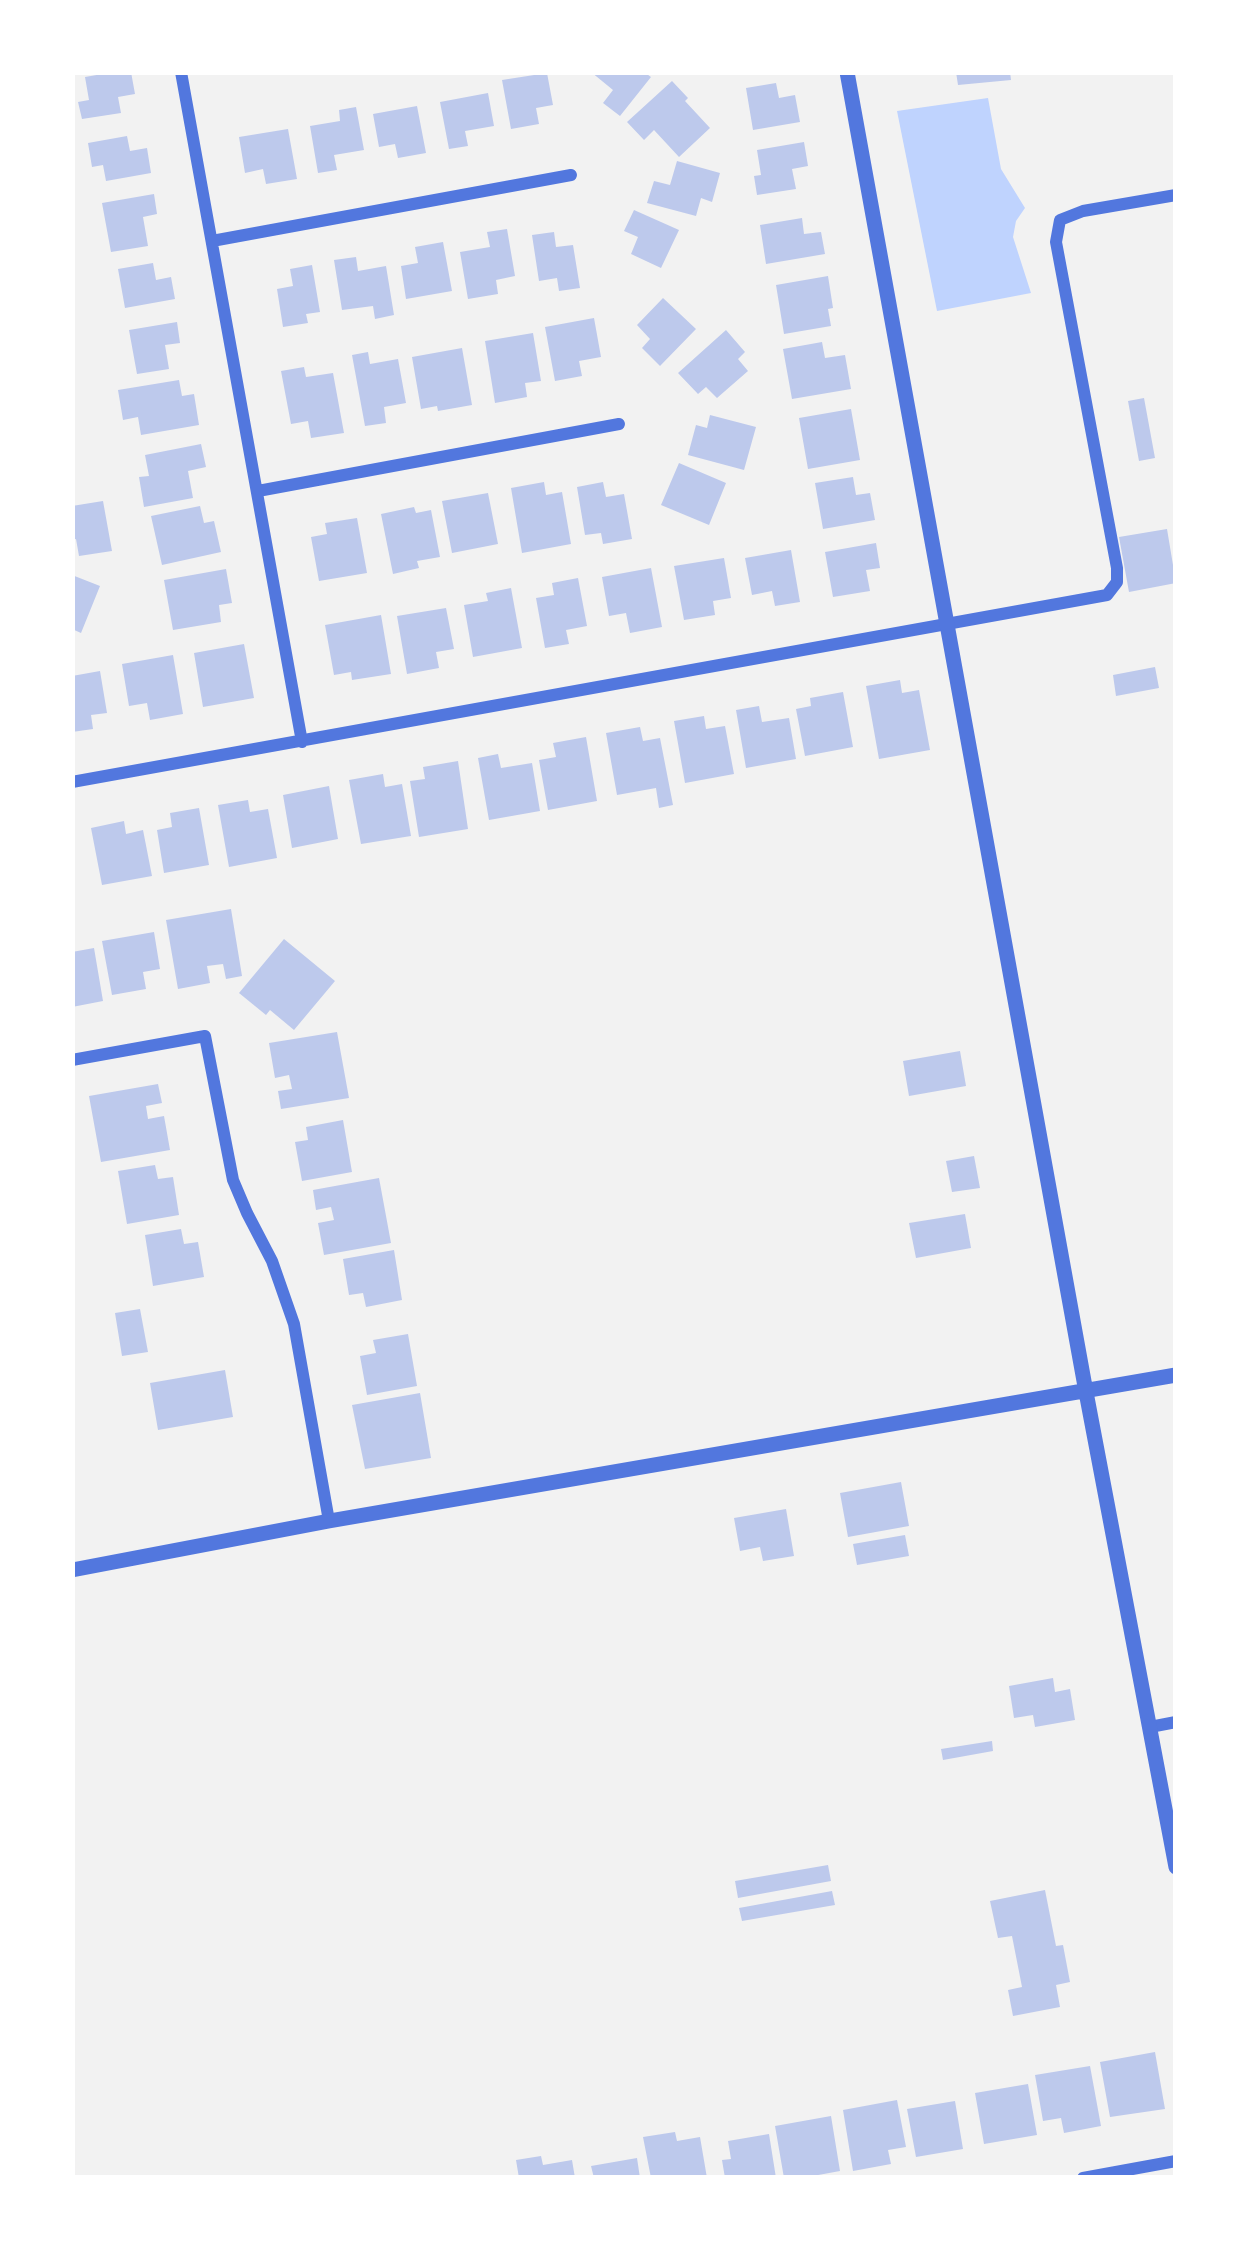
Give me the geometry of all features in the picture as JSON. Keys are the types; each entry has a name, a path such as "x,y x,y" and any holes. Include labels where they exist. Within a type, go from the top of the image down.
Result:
{"street":[{"path":"181,72 302,742"},
{"path":"847,72 1176,1867"},
{"path":"212,241 572,175"},
{"path":"72,782 1107,595 1117,582 1117,568 1056,242 1060,220 1083,211 1176,194"},
{"path":"258,491 619,424"},
{"path":"72,1060 205,1036 233,1180 272,1261 294,1324 329,1521"},
{"path":"72,1570 1176,1375"},
{"path":"1150,1726 1176,1722"},
{"path":"1083,2178 1176,2161"}],"water":[{"path":"988,98 1001,169 1025,208 1013,237 1031,293 937,311 897,111"}],"building":[{"path":"131,72 135,94 118,97 121,113 82,119 78,102 89,100 85,77"},
{"path":"591,72 644,72 651,77 620,116 603,103 613,90"},
{"path":"956,72 1010,72 1011,80 958,85"},
{"path":"547,73 553,105 536,108 539,124 511,129 502,80"},
{"path":"672,81 710,128 679,157 654,130 644,140 627,122"},
{"path":"776,83 779,98 795,95 800,122 753,130 746,88"},
{"path":"488,93 494,126 465,131 468,146 449,149 440,102"},
{"path":"417,106 426,153 398,158 395,144 379,147 373,114"},
{"path":"356,107 364,150 334,155 337,170 318,173 310,126 340,121 339,110"},
{"path":"288,129 297,179 266,184 263,169 245,173 239,137"},
{"path":"127,136 130,151 147,148 151,173 106,181 103,165 92,167 88,143"},
{"path":"804,142 808,166 792,169 796,189 757,195 754,176 761,175 757,150"},
{"path":"677,161 720,173 712,202 701,198 696,216 647,203 654,181 670,185"},
{"path":"154,194 157,214 143,217 148,246 111,252 102,203"},
{"path":"634,210 679,230 661,268 631,254 638,237 624,231"},
{"path":"802,218 804,234 821,232 825,254 766,264 760,225"},
{"path":"507,229 515,276 496,280 498,294 468,299 460,252 490,247 487,232"},
{"path":"554,232 556,247 573,245 580,288 559,291 557,278 539,281 532,235"},
{"path":"443,242 452,291 406,299 401,266 418,263 415,247"},
{"path":"356,257 358,271 386,266 394,315 375,319 373,306 342,310 334,260"},
{"path":"153,263 156,280 171,277 175,299 125,308 118,269"},
{"path":"312,265 320,312 306,314 308,323 283,327 277,289 293,286 290,269"},
{"path":"828,276 831,326 784,334 776,285"},
{"path":"663,298 696,329 660,366 642,348 650,339 637,325"},
{"path":"594,318 601,357 579,361 582,376 555,381 545,327"},
{"path":"177,322 180,343 165,345 169,369 137,374 129,330"},
{"path":"726,330 745,352 738,359 748,371 717,398 706,387 698,394 678,373"},
{"path":"533,333 541,381 525,383 527,397 495,403 485,341"},
{"path":"822,342 825,358 845,355 851,389 792,399 783,349"},
{"path":"462,348 472,405 421,409 412,357"},
{"path":"368,352 370,364 398,359 406,403 384,407 386,423 365,426 352,355"},
{"path":"304,367 306,377 333,373 344,433 311,438 308,421 291,424 281,371"},
{"path":"179,380 182,396 194,394 199,425 141,435 138,417 123,420 118,390"},
{"path":"1144,398 1155,458 1139,461 1128,401"},
{"path":"851,409 860,460 808,469 799,418"},
{"path":"710,415 756,427 744,470 688,455 696,425 707,428"},
{"path":"201,444 206,467 188,471 193,498 144,507 139,477 149,476 145,455"},
{"path":"679,463 726,483 709,525 661,505"},
{"path":"853,477 856,495 870,493 875,520 823,529 815,483"},
{"path":"544,482 546,495 562,492 571,544 522,553 511,488"},
{"path":"603,482 606,497 624,494 632,539 603,544 601,533 585,535 577,487"},
{"path":"488,493 498,544 452,553 442,501"},
{"path":"103,501 112,551 79,556 76,539 72,540 72,506"},
{"path":"200,506 204,523 214,521 221,552 162,565 151,516"},
{"path":"414,507 416,513 431,510 440,557 417,561 419,568 393,574 381,514"},
{"path":"357,518 367,573 319,581 311,537 327,534 325,523"},
{"path":"1167,529 1176,583 1129,592 1119,537"},
{"path":"876,543 880,568 866,570 870,591 833,597 825,552"},
{"path":"791,550 800,602 775,606 772,591 752,595 745,558"},
{"path":"724,558 731,598 713,601 715,615 684,620 674,566"},
{"path":"651,568 662,627 630,633 626,613 609,616 602,577"},
{"path":"226,569 232,603 219,605 221,622 173,630 164,580"},
{"path":"72,575 100,586 81,633 72,629"},
{"path":"578,578 587,626 566,630 569,644 545,648 536,598 554,595 552,583"},
{"path":"511,588 522,648 473,657 464,605 488,601 486,593"},
{"path":"446,608 454,649 436,652 439,668 407,674 397,616"},
{"path":"381,615 391,674 352,680 351,672 334,675 325,625"},
{"path":"244,644 254,698 203,707 194,653"},
{"path":"173,655 183,714 150,720 147,703 129,706 122,664"},
{"path":"1155,667 1159,688 1116,696 1113,675"},
{"path":"100,671 107,713 91,715 93,729 72,732 72,676"},
{"path":"900,680 902,693 919,690 930,750 879,759 866,686"},
{"path":"843,692 853,747 805,756 796,709 811,706 810,698"},
{"path":"759,706 762,722 789,718 796,759 746,768 736,710"},
{"path":"704,716 706,729 725,726 734,774 685,783 674,721"},
{"path":"640,727 643,741 660,738 673,805 659,808 656,788 617,795 606,733"},
{"path":"586,737 597,801 548,810 539,760 556,757 553,743"},
{"path":"498,754 501,768 532,763 540,811 489,820 478,758"},
{"path":"458,761 468,829 419,837 410,781 425,779 423,767"},
{"path":"383,774 385,787 402,784 411,836 361,844 349,780"},
{"path":"329,786 338,839 292,848 283,795"},
{"path":"248,800 250,812 268,809 277,858 229,867 218,805"},
{"path":"199,808 209,865 164,873 157,830 172,827 170,813"},
{"path":"124,821 126,834 143,830 152,876 102,885 91,828"},
{"path":"231,909 242,976 226,979 223,964 207,966 210,983 178,989 166,920"},
{"path":"154,932 160,969 143,972 146,989 112,995 102,941"},
{"path":"284,939 335,981 294,1030 239,993"},
{"path":"94,948 103,1001 72,1007 72,952"},
{"path":"337,1032 349,1098 281,1109 278,1091 292,1089 289,1075 275,1078 269,1043"},
{"path":"960,1051 966,1086 909,1096 903,1061"},
{"path":"158,1084 162,1103 146,1106 148,1119 164,1116 170,1150 101,1162 89,1096"},
{"path":"343,1120 352,1172 302,1181 295,1142 308,1140 306,1127"},
{"path":"974,1156 980,1188 952,1192 946,1161"},
{"path":"155,1165 158,1179 173,1177 179,1215 127,1224 118,1171"},
{"path":"379,1178 391,1243 324,1255 318,1223 334,1220 331,1207 316,1210 313,1190"},
{"path":"965,1214 971,1248 916,1258 909,1223"},
{"path":"181,1229 184,1244 198,1242 204,1277 153,1286 145,1235"},
{"path":"394,1250 402,1300 366,1307 363,1293 349,1295 343,1259"},
{"path":"140,1309 148,1352 122,1356 115,1313"},
{"path":"408,1334 417,1386 367,1395 360,1356 376,1353 373,1340"},
{"path":"225,1370 233,1417 158,1430 150,1383"},
{"path":"420,1393 431,1458 365,1469 352,1405"},
{"path":"901,1482 909,1526 848,1537 840,1493"},
{"path":"786,1509 794,1556 763,1561 760,1547 740,1551 734,1518"},
{"path":"905,1535 909,1556 857,1565 853,1544"},
{"path":"1053,1678 1055,1692 1070,1689 1075,1720 1035,1727 1033,1715 1014,1718 1009,1686"},
{"path":"992,1741 993,1751 943,1760 941,1749"},
{"path":"828,1865 831,1881 738,1898 735,1881"},
{"path":"1045,1890 1056,1946 1063,1945 1070,1982 1056,1985 1060,2007 1013,2016 1008,1990 1022,1987 1012,1936 998,1938 990,1901"},
{"path":"832,1891 835,1905 742,1921 739,1908"},
{"path":"1155,2052 1165,2109 1110,2117 1100,2062"},
{"path":"1090,2066 1101,2126 1064,2133 1061,2118 1043,2121 1035,2075"},
{"path":"1028,2084 1037,2135 984,2144 975,2093"},
{"path":"897,2100 906,2147 888,2150 891,2164 853,2171 843,2110"},
{"path":"955,2101 963,2149 916,2157 907,2109"},
{"path":"831,2116 840,2171 784,2178 775,2126"},
{"path":"675,2132 677,2141 700,2137 707,2178 651,2178 643,2137"},
{"path":"769,2134 776,2178 725,2178 722,2160 731,2159 728,2141"},
{"path":"541,2156 543,2165 572,2160 575,2178 519,2178 516,2160"},
{"path":"637,2158 640,2178 594,2178 591,2166"}]}
